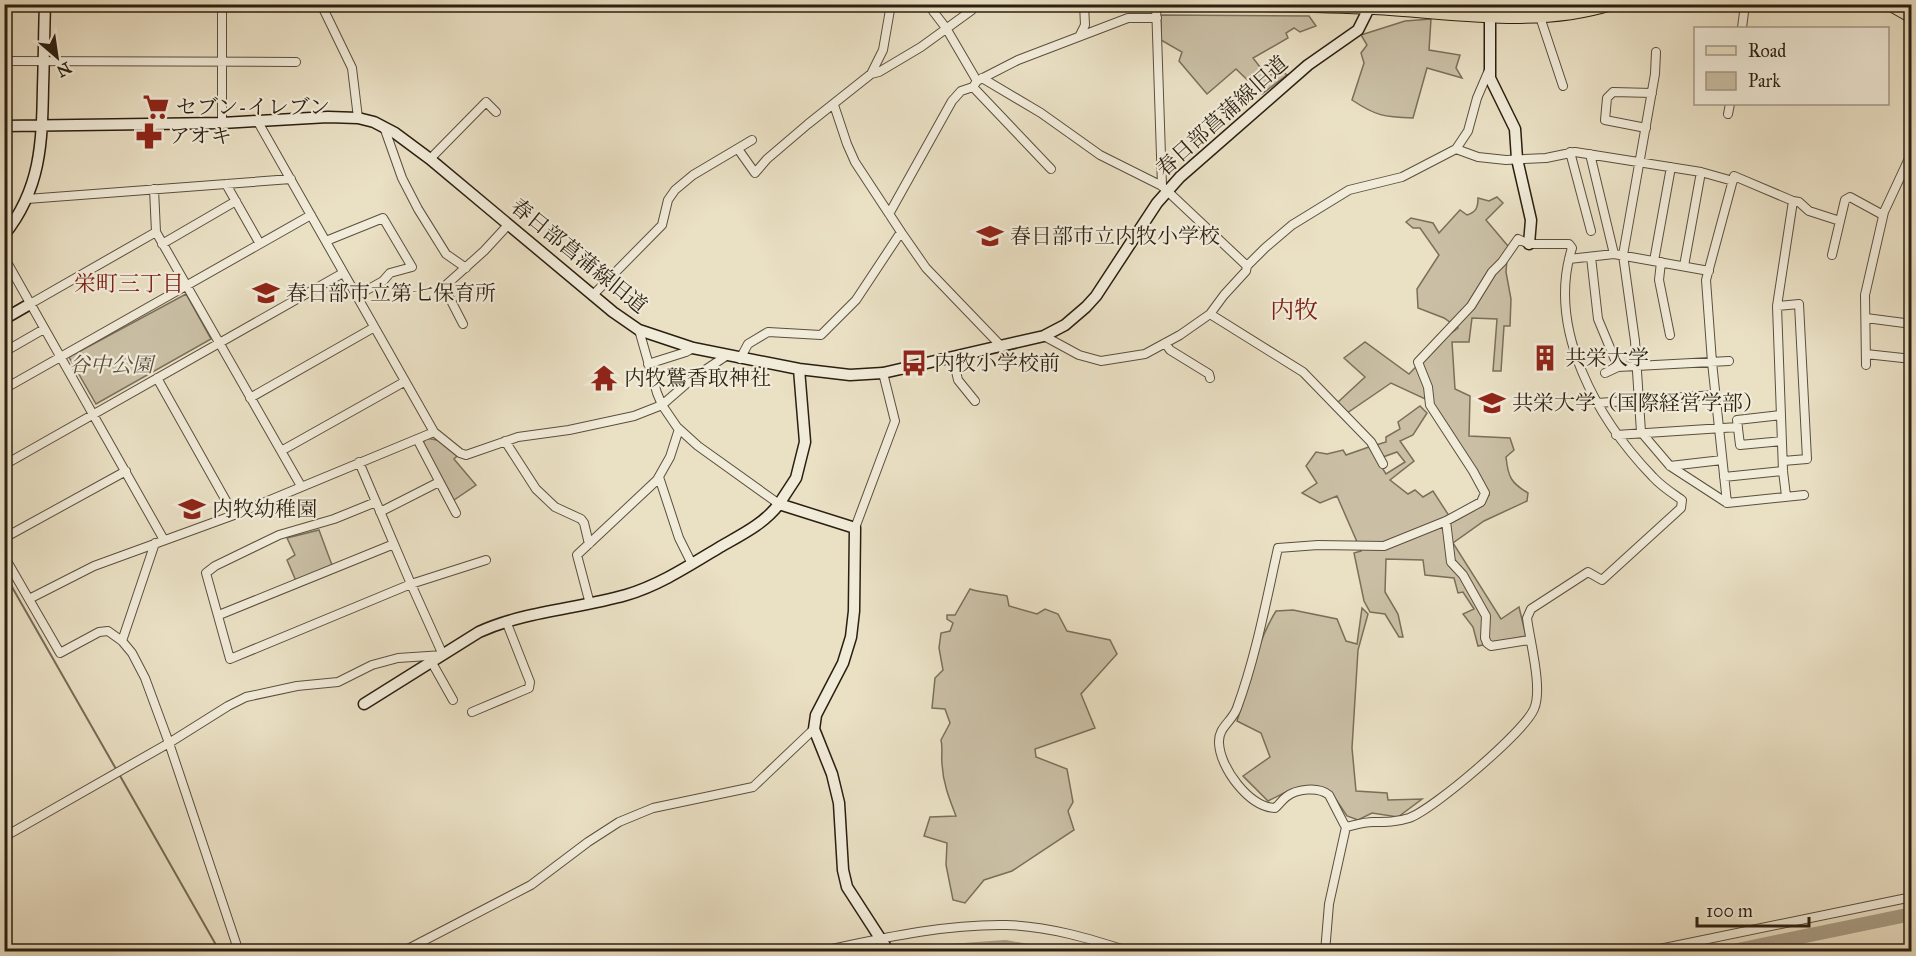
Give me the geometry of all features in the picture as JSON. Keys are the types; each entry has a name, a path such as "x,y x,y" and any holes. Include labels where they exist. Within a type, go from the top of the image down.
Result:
{"main road":[{"path":"1168,4 1402,7 1540,17 1570,15 1611,4"},
{"path":"1889,4 1911,17"}],"street":[{"path":"4,235 27,199 40,158 43,126 45,4"},
{"path":"222,4 222,123"},
{"path":"321,4 352,68 358,118"},
{"path":"871,74 883,50 891,4"},
{"path":"1080,35 1085,25 1083,4"},
{"path":"1156,4 1164,189"},
{"path":"1742,27 1745,4"},
{"name":"春日部菖蒲線旧道","path":"4,126 222,123 328,117 358,118 384,127 405,139 613,312 639,330 693,348 740,359 850,375 883,373 1044,336 1065,325 1086,307 1164,189 1308,65 1358,30 1369,8"},
{"path":"738,149 755,173 767,159 871,74 894,63 972,10"},
{"path":"933,11 946,28 978,82 1051,169"},
{"path":"1490,15 1491,85 1515,129 1518,159 1531,220 1529,243"},
{"path":"1540,17 1563,86"},
{"path":"889,214 952,101 961,92 1018,60 1080,35 1128,18 1157,18"},
{"path":"1619,255 1640,163 1652,93 1656,52"},
{"path":"4,61 296,62"},
{"path":"1044,336 1078,355 1101,362 1145,354 1165,343 1210,314 1246,271 1247,266 1292,225 1349,190 1402,177 1456,149 1468,131 1477,98 1489,70"},
{"path":"978,82 1041,113 1100,155 1164,189 1247,266"},
{"path":"1646,128 1605,120 1607,98 1613,92 1652,93"},
{"path":"430,159 486,102 496,112"},
{"path":"834,105 855,162 901,232 926,268 1002,347"},
{"path":"1728,114 1730,105"},
{"path":"258,122 434,432 460,453 473,454 505,441 634,416 662,405 693,378 726,356"},
{"path":"384,127 402,178 418,209 446,254 466,268"},
{"path":"593,295 662,225 668,200 675,190 693,175 752,140"},
{"path":"1456,149 1492,159 1546,158 1570,152 1590,154 1701,171 1733,181"},
{"path":"1570,152 1591,231"},
{"path":"1866,366 1865,295 1883,215 1911,152"},
{"path":"1590,154 1619,255 1636,367 1641,432 1670,466 1727,503 1804,495"},
{"path":"1670,335 1657,262 1671,167"},
{"path":"1684,266 1701,171"},
{"path":"1727,503 1715,395 1706,280 1734,176 1799,202 1809,211 1840,221"},
{"path":"27,199 291,179"},
{"path":"226,184 260,244"},
{"path":"154,189 156,232 301,486"},
{"path":"1832,255 1845,200 1850,197 1883,215"},
{"path":"162,244 236,201"},
{"path":"1786,496 1783,471 1777,306 1793,201"},
{"path":"4,389 311,215"},
{"path":"326,241 383,218 412,267 390,273 384,281 356,296"},
{"path":"463,324 446,291 446,285 508,225"},
{"path":"4,319 156,232"},
{"path":"740,359 754,338 768,332 821,335 856,300 901,232"},
{"path":"1325,951 1329,904 1346,827 1329,795 1325,792 1302,790 1286,797 1275,808 1261,804 1243,790 1232,776 1219,744 1221,730 1235,715 1249,675 1278,548 1318,545 1384,546 1446,521 1481,502 1485,493 1430,405 1428,387 1418,362 1471,306 1492,272 1518,239 1529,243 1569,244 1572,248 1564,292 1568,320 1581,368 1597,403 1616,435 1654,479 1682,500 1682,508 1602,580 1588,572 1531,609 1527,618 1529,640 1538,683 1534,709 1515,734 1461,783 1411,818 1346,827"},
{"path":"1569,259 1619,255 1709,271"},
{"path":"4,257 164,540"},
{"path":"1591,257 1598,319 1618,367"},
{"path":"4,465 343,273"},
{"path":"1777,306 1800,304 1807,459 1783,461"},
{"path":"1210,314 1303,372 1371,442 1383,464"},
{"path":"1866,318 1911,324"},
{"path":"250,398 374,328"},
{"path":"4,352 45,329"},
{"path":"639,330 662,405 680,429 698,446 779,504 855,528"},
{"path":"1165,343 1170,350 1209,374 1210,378"},
{"path":"648,364 693,348"},
{"path":"1866,354 1911,359"},
{"path":"953,358 958,380 975,401"},
{"path":"1605,374 1618,367 1729,361"},
{"path":"364,704 479,632 506,621 590,604 654,585 758,525 779,504 796,478 805,442 799,369"},
{"path":"883,373 895,421 855,528 854,611 851,637 843,663 816,715 814,729 832,774 839,803 843,870 847,887 889,951"},
{"path":"157,378 234,515"},
{"path":"281,452 404,382"},
{"path":"1597,403 1715,395"},
{"path":"1781,415 1737,420 1740,445 1782,441"},
{"path":"1616,435 1738,427"},
{"path":"590,604 577,555 643,495 659,477 670,457 680,429"},
{"path":"29,599 94,566 234,515 434,432"},
{"path":"417,440 456,513"},
{"path":"505,441 536,489 555,507 581,519 590,544"},
{"path":"1670,466 1722,460"},
{"path":"359,462 443,655"},
{"path":"4,538 126,471"},
{"path":"1724,477 1783,471"},
{"path":"659,477 692,564"},
{"path":"380,512 440,482"},
{"path":"376,502 334,519 279,535 215,566 206,573 230,659 411,584 486,560"},
{"path":"1446,521 1451,562 1462,575 1486,616 1485,638 1487,643 1491,646 1529,640"},
{"path":"122,641 155,543"},
{"path":"219,615 394,544"},
{"path":"4,556 60,653 99,632 108,631 122,641 132,653 145,678 169,743 239,951"},
{"path":"472,712 529,688 530,682 506,621"},
{"path":"4,837 246,697 297,686 338,682 372,665 398,658 443,655"},
{"path":"431,661 453,700"},
{"path":"402,951 531,885 619,822 653,808 753,787 814,729"},
{"path":"1646,951 1911,897"},
{"path":"817,951 965,926 1045,929 1131,951"}],"green space":[{"path":"1161,15 1309,16 1316,26 1300,32 1294,28 1286,33 1288,38 1253,58 1267,76 1282,71 1287,75 1262,94 1236,69 1207,94 1179,61 1182,52 1161,40"},
{"path":"1431,19 1429,50 1460,55 1456,68 1462,78 1427,68 1413,118 1381,115 1352,100 1364,63 1361,53 1367,45 1361,35 1405,21"},
{"path":"1497,197 1503,203 1486,220 1508,246 1506,272 1511,299 1510,326 1504,326 1501,371 1493,371 1497,319 1472,318 1469,342 1452,342 1455,389 1470,396 1469,436 1510,438 1514,450 1506,457 1508,470 1511,479 1528,493 1527,501 1484,521 1453,543 1501,619 1519,607 1526,636 1478,646 1473,627 1463,614 1474,609 1463,592 1458,593 1454,578 1425,575 1423,560 1386,559 1385,592 1398,614 1403,637 1399,637 1385,614 1370,612 1364,601 1354,553 1361,551 1337,496 1320,503 1302,493 1317,483 1306,466 1316,452 1327,454 1343,450 1346,455 1369,447 1386,474 1405,462 1397,452 1383,457 1376,445 1386,442 1386,437 1400,429 1398,422 1420,406 1427,413 1413,435 1400,441 1414,461 1390,480 1408,494 1415,490 1423,497 1433,491 1453,522 1475,510 1489,495 1432,402 1391,383 1347,413 1337,403 1365,377 1344,358 1365,342 1409,374 1443,339 1458,328 1444,318 1418,308 1417,289 1439,255 1420,228 1413,228 1406,222 1411,218 1433,223 1439,233 1460,210 1467,215 1474,211 1478,198 1489,201"},
{"name":"谷中公園","path":"186,294 211,339 96,404 69,357"},
{"path":"426,438 442,441 458,455 454,459 476,485 454,500 423,443"},
{"path":"319,530 332,565 296,581 287,560 295,555 287,538"},
{"path":"970,589 1007,596 1009,606 1037,614 1045,609 1058,614 1067,631 1110,640 1117,654 1081,694 1095,728 1035,749 1036,757 1067,769 1073,802 1068,811 1074,830 1012,871 984,880 965,903 953,900 946,865 947,843 924,836 930,817 956,816 945,784 942,761 941,740 950,723 945,709 932,708 935,678 943,670 939,648 941,633 950,631 953,623 947,619 947,615 955,615"},
{"path":"1362,608 1368,614 1358,650 1352,748 1356,791 1387,793 1388,800 1422,799 1398,817 1372,813 1358,820 1347,816 1331,792 1292,789 1268,801 1243,776 1270,757 1261,733 1237,721 1258,651 1269,624 1276,611 1293,610 1337,619 1346,641 1357,644"}],"waterway":[{"path":"4,573 116,769"},
{"path":"119,774 220,952"},
{"path":"1728,952 1912,914"},
{"path":"936,952 1005,947 1034,952"}],"place":[{"name":"セブン-イレブン","path":"156,107"},
{"name":"アオキ","path":"149,136"},
{"name":"春日部市立内牧小学校","path":"990,236"},
{"name":"春日部市立第七保育所","path":"266,293"},
{"name":"共栄大学","path":"1545,358"},
{"name":"内牧小学校前","path":"914,363"},
{"name":"内牧鷲香取神社","path":"604,378"},
{"name":"共栄大学（国際経営学部）","path":"1492,403"},
{"name":"内牧幼稚園","path":"192,509"}],"district":[{"name":"栄町三丁目","path":"129,283"},
{"name":"内牧","path":"1294,310"}]}
